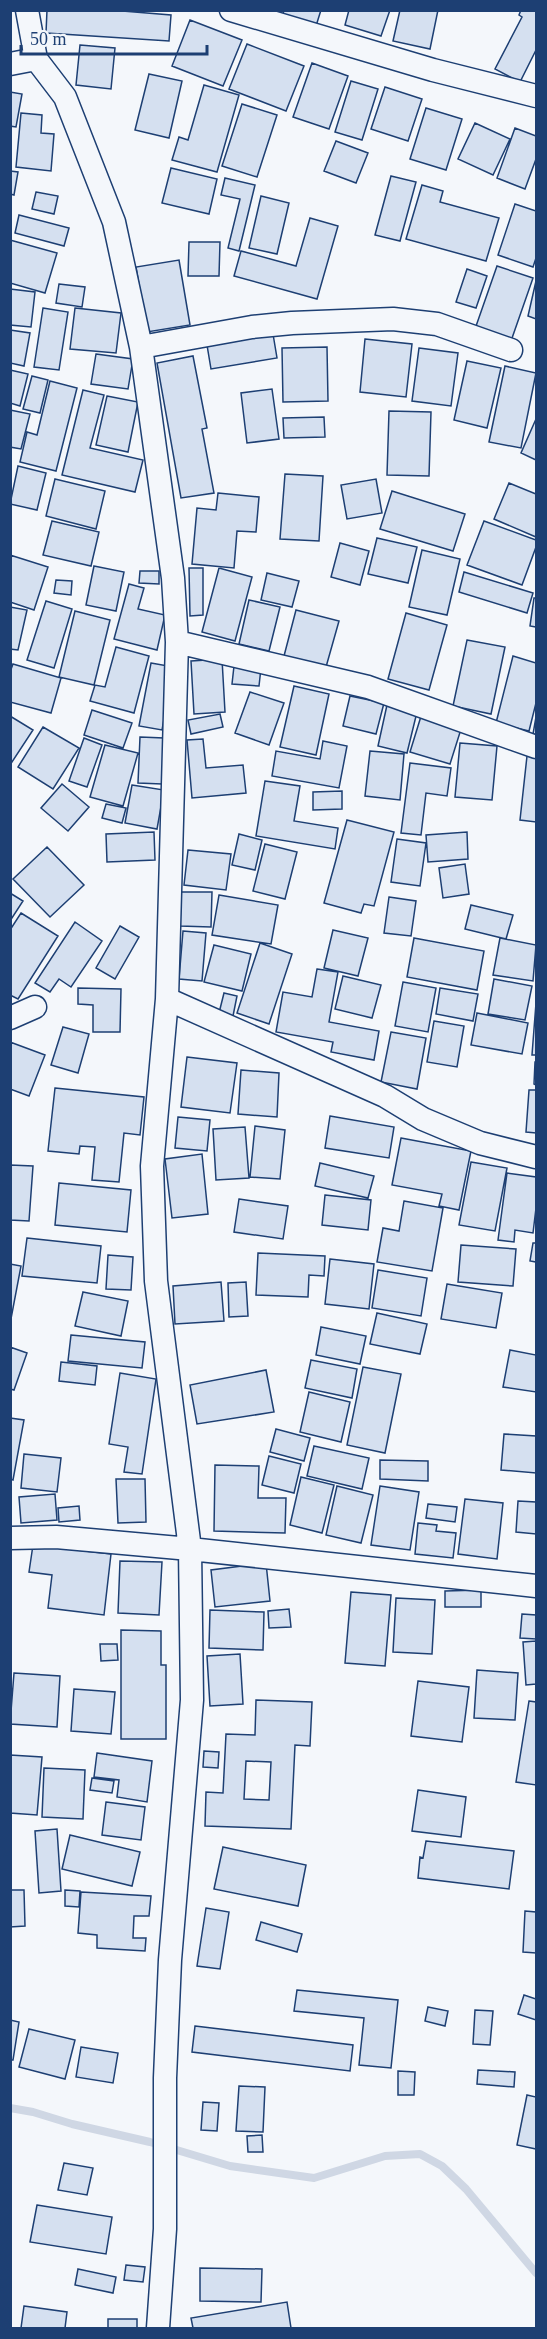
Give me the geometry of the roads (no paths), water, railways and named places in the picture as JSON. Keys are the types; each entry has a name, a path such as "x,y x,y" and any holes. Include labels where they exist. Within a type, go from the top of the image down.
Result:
{"street":[{"path":"27,10 36,59 65,97 114,222 141,347 173,578 177,642 167,999 152,1166 156,1281 190,1549 192,1700 170,1960 165,2078 165,2229 158,2328"},
{"path":"231,10 433,70 537,96"},
{"path":"10,64 36,59"},
{"path":"141,347 272,325 393,319 437,324 511,351"},
{"path":"177,642 368,687 537,747"},
{"path":"167,999 385,1096 423,1119 480,1143 537,1157"},
{"path":"10,1018 35,1007"},
{"path":"10,1538 56,1537 190,1549 537,1586"}],"waterway":[{"path":"10,2108 150,2142 230,2166 314,2178 385,2156 420,2154 442,2166 466,2189 536,2273"}]}
